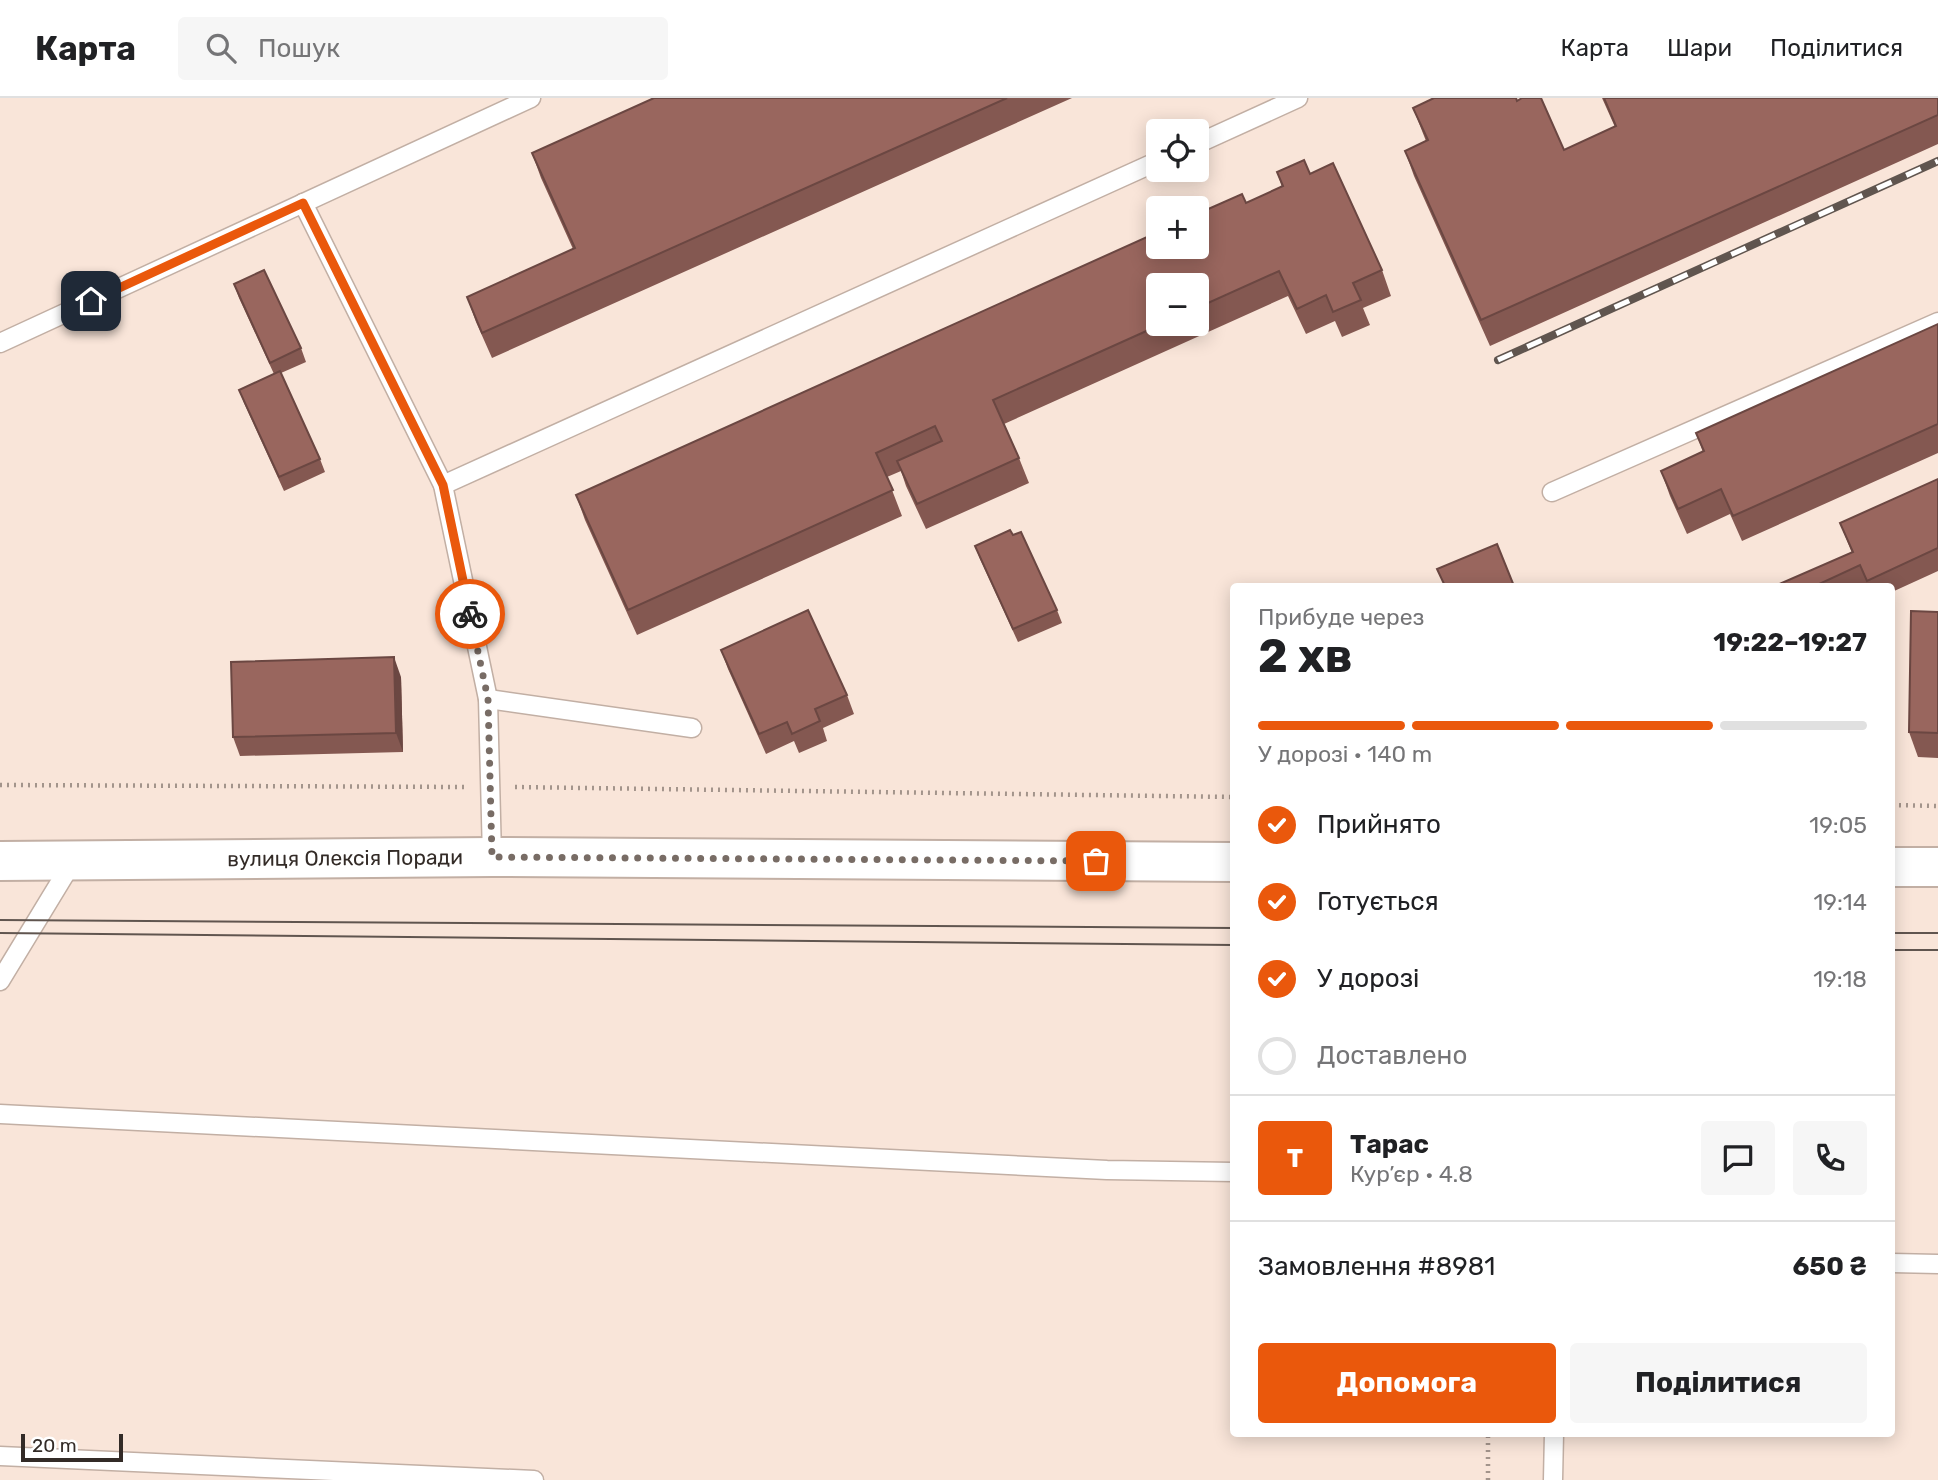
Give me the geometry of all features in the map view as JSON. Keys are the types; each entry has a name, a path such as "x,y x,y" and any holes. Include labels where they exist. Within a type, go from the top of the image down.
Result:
{"main road":[{"name":"вулиця Олексія Поради","path":"0,861 492,857 1230,862"},
{"path":"1895,867 1938,867"}],"lane":[{"path":"0,343 531,98"},
{"path":"1209,139 1298,98"},
{"path":"443,485 1146,166"},
{"path":"303,203 443,485 488,699 492,857"},
{"path":"1552,492 1938,322"},
{"path":"488,699 692,728"},
{"path":"0,981 73,862"},
{"path":"0,1114 1107,1170 1230,1172"},
{"path":"1895,1263 1938,1264"},
{"path":"1553,1480 1554,1437"},
{"path":"0,1456 534,1480"}],"path":[{"path":"0,786 490,787 1230,797"},
{"path":"1895,806 1938,806"},
{"path":"1488,1437 1488,1480"}],"building":[{"path":"654,98 1007,98 482,333 467,297 575,248 532,153"},
{"path":"1434,98 1516,98 1517,101 1522,98 1541,98 1564,150 1616,126 1604,98 1938,98 1938,115 1481,320 1405,151 1428,140 1413,108"},
{"path":"1304,160 1310,174 1333,163 1382,270 1353,283 1361,300 1333,312 1326,295 1297,309 1279,271 1209,303 1209,273 1146,273 1146,331 993,400 1019,458 917,504 897,461 942,441 935,426 876,453 893,490 628,610 576,495 1146,237 1146,259 1209,259 1209,209 1242,194 1246,203 1283,186 1277,172"},
{"path":"264,270 301,348 270,363 234,284"},
{"path":"1938,324 1938,424 1733,516 1721,489 1678,509 1661,471 1704,451 1696,433"},
{"path":"280,371 320,459 279,477 239,390"},
{"path":"1938,479 1938,548 1867,581 1860,565 1821,583 1782,583 1853,552 1840,523"},
{"path":"1010,530 1013,535 1021,532 1057,610 1013,629 975,546"},
{"path":"1497,544 1513,583 1444,583 1437,569"},
{"path":"808,610 847,695 815,709 820,721 792,734 787,722 759,734 721,650"},
{"path":"1911,611 1938,612 1938,733 1909,732"},
{"path":"394,657 396,733 233,737 231,662"}],"tram line":[{"path":"0,920 1230,928"},
{"path":"0,933 1230,945"},
{"path":"1895,933 1938,933"},
{"path":"1895,950 1938,950"}],"railway":[{"path":"1498,360 1938,161"}],"way so far":[{"path":"470,614 488,699 492,857 1096,861"}],"route":[{"path":"91,301 303,203 443,485 470,614"}]}
